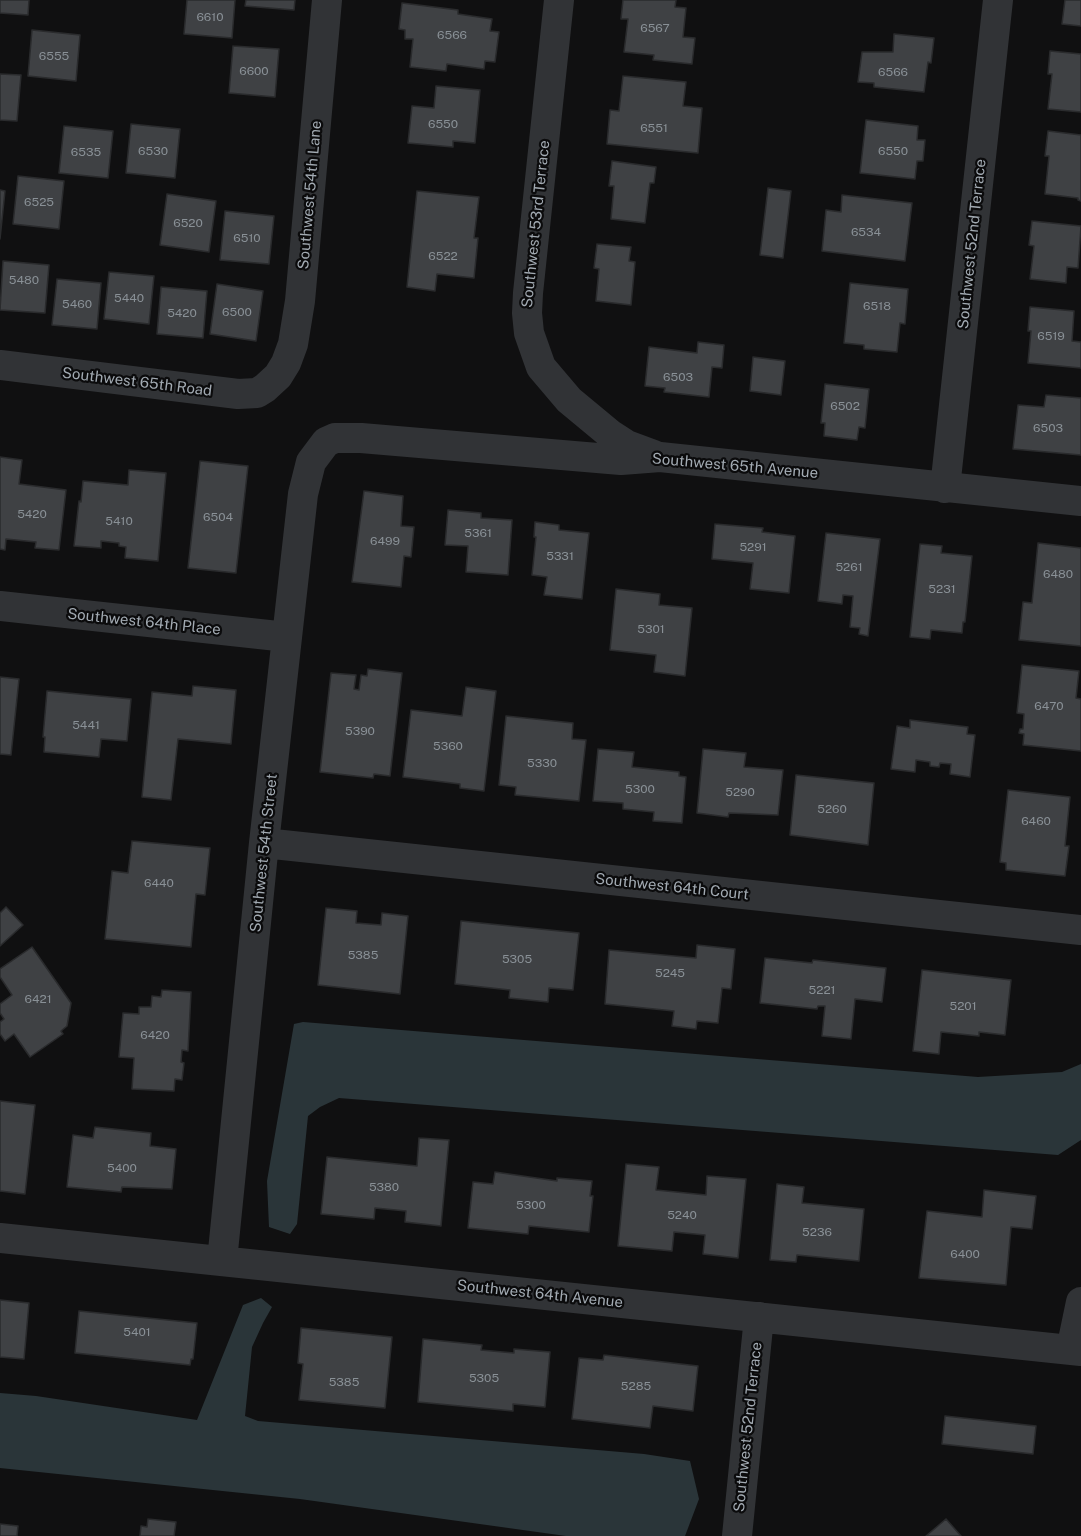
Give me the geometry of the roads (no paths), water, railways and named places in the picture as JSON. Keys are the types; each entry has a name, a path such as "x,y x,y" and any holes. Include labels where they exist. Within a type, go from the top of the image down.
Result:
{"street":[{"name":"Southwest 54th Lane","path":"272,383 286,363 297,323 327,0"},
{"name":"Southwest 53rd Terrace","path":"559,0 528,293 529,333 541,368 569,400 627,445 660,457"},
{"name":"Southwest 52nd Terrace","path":"945,488 998,0"},
{"name":"Southwest 65th Road","path":"0,365 238,394 257,393 272,383"},
{"name":"Southwest 65th Avenue","path":"320,448 335,438 361,438 621,460 660,457 1081,501"},
{"name":"Southwest 54th Street","path":"222,1262 264,843 303,494 311,462 320,448"},
{"name":"Southwest 64th Place","path":"0,606 288,637"},
{"name":"Southwest 64th Court","path":"264,843 1081,930"},
{"name":"Southwest 64th Avenue","path":"0,1238 1076,1351"},
{"path":"1076,1351 1081,1302"},
{"name":"Southwest 52nd Terrace","path":"738,1536 759,1317"}]}
